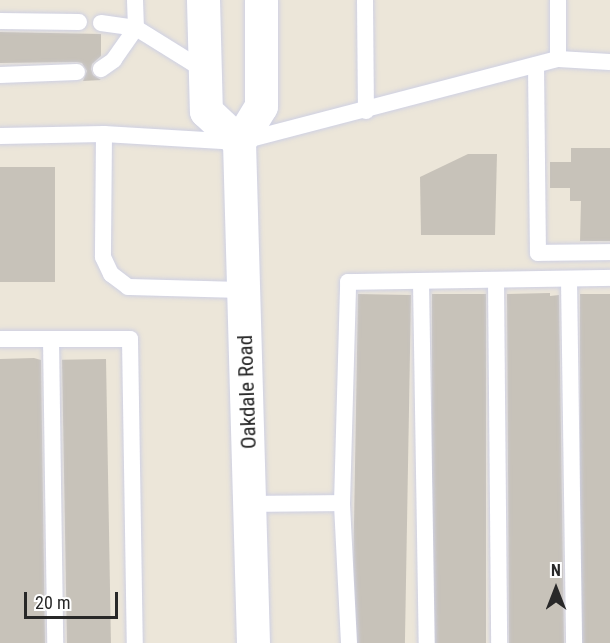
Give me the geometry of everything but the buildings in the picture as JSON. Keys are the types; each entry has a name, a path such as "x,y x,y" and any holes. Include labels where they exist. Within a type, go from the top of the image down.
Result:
{"main road":[{"path":"203,0 206,111 239,141 261,106 261,0"},
{"name":"Oakdale Road","path":"239,141 251,504 253,643"}],"lane":[{"path":"101,69 114,60 136,28 135,0"},
{"path":"365,0 366,111"},
{"path":"558,0 558,59"},
{"path":"0,21 79,22"},
{"path":"101,23 136,28 205,71"},
{"path":"0,136 104,134 239,141 366,111 558,59 610,62"},
{"path":"536,65 538,253 610,252"},
{"path":"0,75 77,72"},
{"path":"104,134 103,257 111,274 128,287 243,290"},
{"path":"350,643 342,502 348,282 610,278"},
{"path":"569,279 574,643"},
{"path":"496,280 500,643"},
{"path":"421,281 427,643"},
{"path":"0,339 130,339 135,643"},
{"path":"51,339 55,643"},
{"path":"251,504 342,502"}]}
